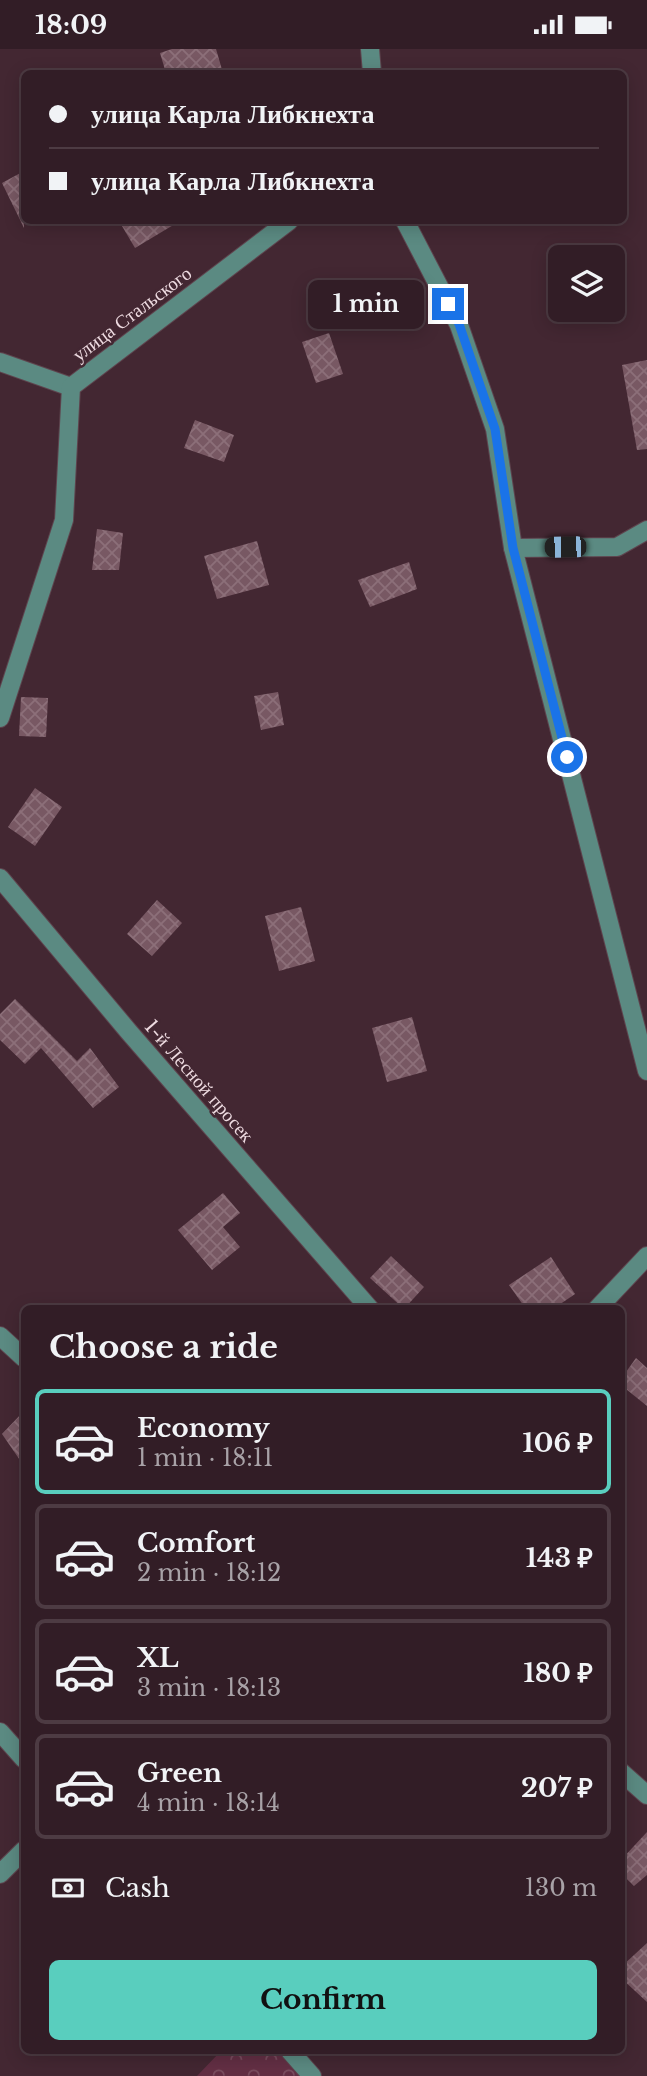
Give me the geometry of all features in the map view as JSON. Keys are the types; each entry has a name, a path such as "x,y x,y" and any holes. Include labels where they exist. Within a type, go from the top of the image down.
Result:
{"street":[{"path":"370,49 372,70"},
{"name":"улица Стальского","path":"0,717 64,520 71,387 285,224"},
{"path":"407,224 459,324 495,429 513,548 647,1071"},
{"path":"0,362 71,387"},
{"path":"513,548 617,547 647,530"},
{"name":"1-й Лесной просек","path":"0,878 129,1032 367,1305"},
{"path":"601,1305 647,1256"},
{"path":"0,1336 21,1355"},
{"path":"0,1732 21,1756"},
{"path":"625,1776 647,1795"},
{"path":"0,1874 21,1853"},
{"path":"293,2054 312,2076"}],"green space":[{"path":"218,2054 293,2054 312,2076 197,2076"}],"building":[{"path":"172,49 216,49 222,70 165,70 160,53"},
{"path":"21,173 21,222 2,183"},
{"path":"121,224 175,224 135,248"},
{"path":"329,333 343,374 316,383 302,342"},
{"path":"647,360 647,449 637,450 622,365"},
{"path":"195,420 234,435 224,462 184,448"},
{"path":"97,529 123,533 119,570 92,570"},
{"path":"257,541 269,585 217,599 204,556"},
{"path":"409,562 417,589 370,607 358,580"},
{"path":"278,692 284,725 261,730 254,696"},
{"path":"21,697 48,698 46,737 19,736"},
{"path":"35,788 62,807 35,846 8,827"},
{"path":"157,900 182,923 152,956 127,934"},
{"path":"301,907 315,961 279,971 265,916"},
{"path":"15,999 77,1061 90,1048 119,1087 93,1108 41,1048 25,1064 0,1040 0,1014"},
{"path":"412,1017 427,1071 387,1082 372,1028"},
{"path":"223,1193 240,1213 223,1227 240,1247 212,1270 178,1230"},
{"path":"391,1256 424,1287 408,1305 400,1305 370,1278"},
{"path":"551,1257 575,1294 559,1305 523,1305 509,1285"},
{"path":"636,1358 647,1368 647,1406 625,1388 625,1373"},
{"path":"21,1414 21,1462 2,1434"},
{"path":"647,1832 647,1875 634,1886 625,1877 625,1856"},
{"path":"647,1943 647,2002 625,1982 625,1963"}],"route":[{"path":"448,304 459,324 495,429 513,548 567,757"}]}
